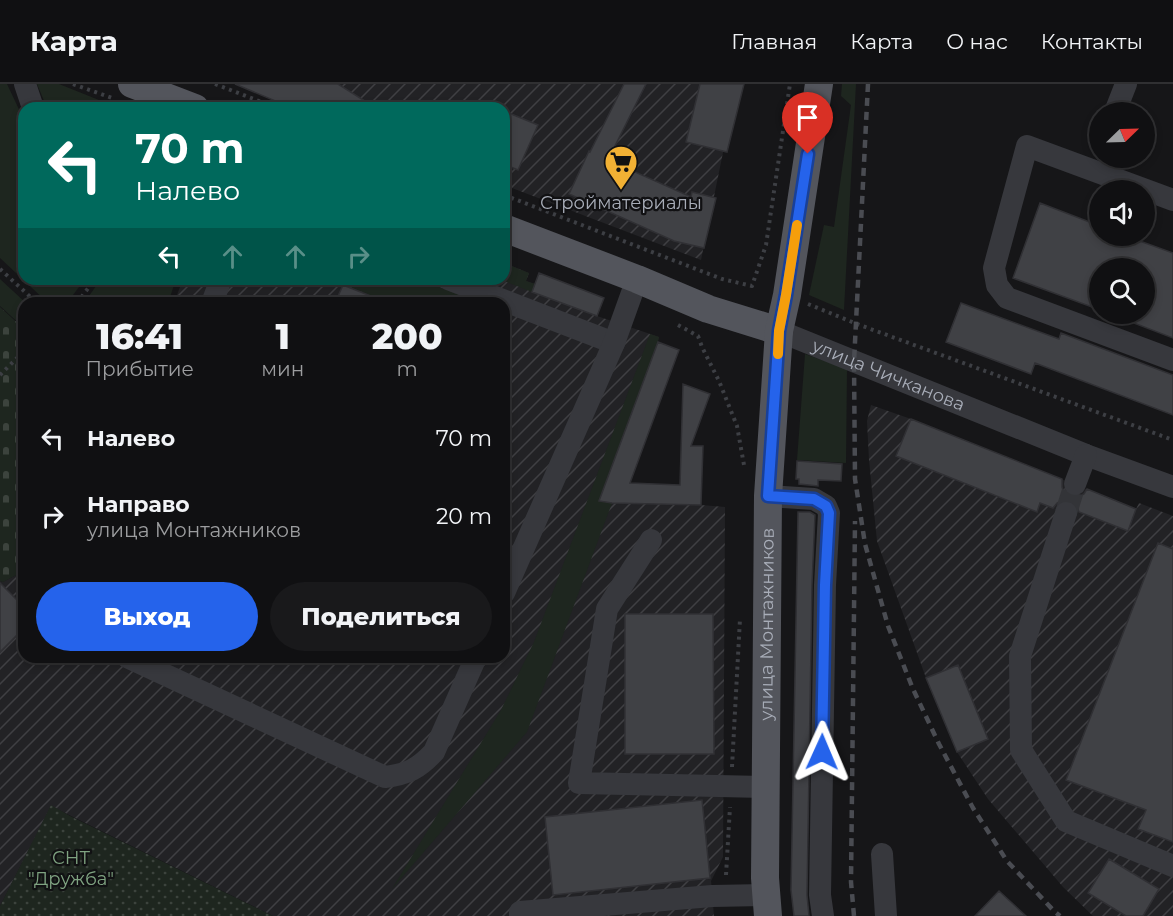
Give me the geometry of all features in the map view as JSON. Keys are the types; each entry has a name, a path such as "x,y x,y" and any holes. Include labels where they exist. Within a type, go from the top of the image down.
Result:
{"main road":[{"name":"улица Монтажников","path":"767,906 765,787 768,496 779,331 819,84"},
{"path":"124,92 168,102"},
{"name":"улица Чичканова","path":"510,230 708,309 779,331"}],"lane":[{"path":"25,84 31,102"},
{"path":"1119,102 1126,84"},
{"path":"1089,159 1027,146 994,268 997,285 1007,298 1173,360"},
{"path":"1111,168 1173,200"},
{"path":"510,579 614,344 637,279"},
{"path":"463,285 494,297"},
{"path":"510,303 614,344"},
{"name":"улица Чичканова","path":"779,331 1173,488"},
{"path":"1075,484 1086,455"},
{"path":"768,496 814,499 826,506 829,513 824,609 820,895 823,916"},
{"path":"1066,513 1020,656 1021,750 1066,821 1173,866"},
{"path":"651,540 607,609 579,783 765,787"},
{"path":"140,663 386,777 414,770 434,752 473,663"},
{"path":"882,854 886,916"},
{"path":"520,916 520,912 672,908 725,896 767,906"}],"path":[{"path":"74,84 124,92"},
{"path":"215,84 262,102"},
{"path":"510,197 722,279 752,286 766,245 790,84"},
{"path":"0,268 31,297"},
{"path":"786,295 868,328 1173,440"},
{"path":"669,320 698,336 737,426 745,472"},
{"path":"0,375 18,357"},
{"path":"725,896 741,612"}],"shaded area":[{"path":"241,84 737,84 701,260 510,187 510,102 288,102"},
{"path":"510,265 529,273 526,281 535,284 532,292 659,337 599,500 612,503 725,507 723,857 711,881 714,916 273,916 51,806 0,906 0,581 3,582 18,574 18,663 510,663 510,297 176,297 181,285 510,285"},
{"path":"871,405 1136,509 1139,503 1173,516 1173,916 1093,916 1063,887 988,799 957,752 926,678 877,541 867,421"}],"green space":[{"path":"0,84 7,84 18,107 18,275 0,258"},
{"path":"37,84 59,84 104,102 44,102"},
{"path":"842,84 856,84 844,310 809,295 824,225 834,227 851,105 841,96"},
{"path":"510,265 529,273 526,281 535,284 532,292 510,283"},
{"path":"0,279 20,297 18,322 0,306"},
{"path":"29,285 80,285 72,297 42,297"},
{"path":"97,285 174,285 170,297 88,297"},
{"path":"345,285 434,285 465,297 375,297"},
{"path":"0,307 18,324 18,574 3,582 0,581"},
{"path":"650,334 659,337 658,342 599,500 612,503 527,732 392,889 501,710 534,642"},
{"path":"805,354 847,369 846,463 797,460"},
{"name":"СНТ \"Дружба\"","path":"51,805 273,916 0,916 0,906"}],"building":[{"path":"235,84 338,84 366,102 278,102"},
{"path":"624,84 646,84 608,160 691,197 692,192 716,198 704,248 674,241 569,194"},
{"path":"700,84 744,84 727,152 686,142"},
{"path":"510,113 538,125 518,170 510,167"},
{"path":"1040,203 1089,222 1089,246 1154,246 1173,253 1173,338 1136,324 1155,324 1155,258 1089,258 1089,306 1013,278"},
{"path":"539,273 604,298 597,316 532,292"},
{"path":"343,285 373,297 338,297"},
{"path":"961,303 1059,339 1061,333 1173,375 1173,415 1035,363 1031,374 946,342"},
{"path":"658,342 679,350 630,483 680,485 683,384 710,394 691,446 703,446 701,505 599,501"},
{"path":"911,419 1062,479 1064,492 1070,496 1078,497 1087,489 1136,509 1128,531 1079,512 1076,504 1070,500 1063,500 1053,508 1040,503 1037,512 896,456"},
{"path":"797,461 842,464 841,481 818,480 818,486 799,484 799,479 796,479"},
{"path":"798,512 810,512 815,515 807,895 809,916 794,916 791,890"},
{"path":"1158,543 1173,549 1173,842 1138,829 1146,810 1066,780"},
{"path":"0,583 18,601 18,634 0,652"},
{"path":"625,614 713,614 714,754 625,754"},
{"path":"958,665 988,739 957,752 926,678"},
{"path":"702,800 710,878 553,895 545,817"},
{"path":"1109,859 1159,889 1143,916 1126,916 1088,893"},
{"path":"999,891 1026,916 975,916"}],"tunnel":[{"path":"1066,513 1075,484"}],"railway":[{"path":"868,84 854,362 855,479 865,544 888,626 913,689 939,744 973,808 1007,861 1060,916"},
{"path":"854,916 851,882 855,521"}],"slow traffic":[{"path":"778,354 779,331 797,225"}],"place":[{"name":"Стройматериалы","path":"621,191"}],"route":[{"path":"808,154 779,331 768,496 819,500 826,506 829,513 825,585 822,752"}]}
